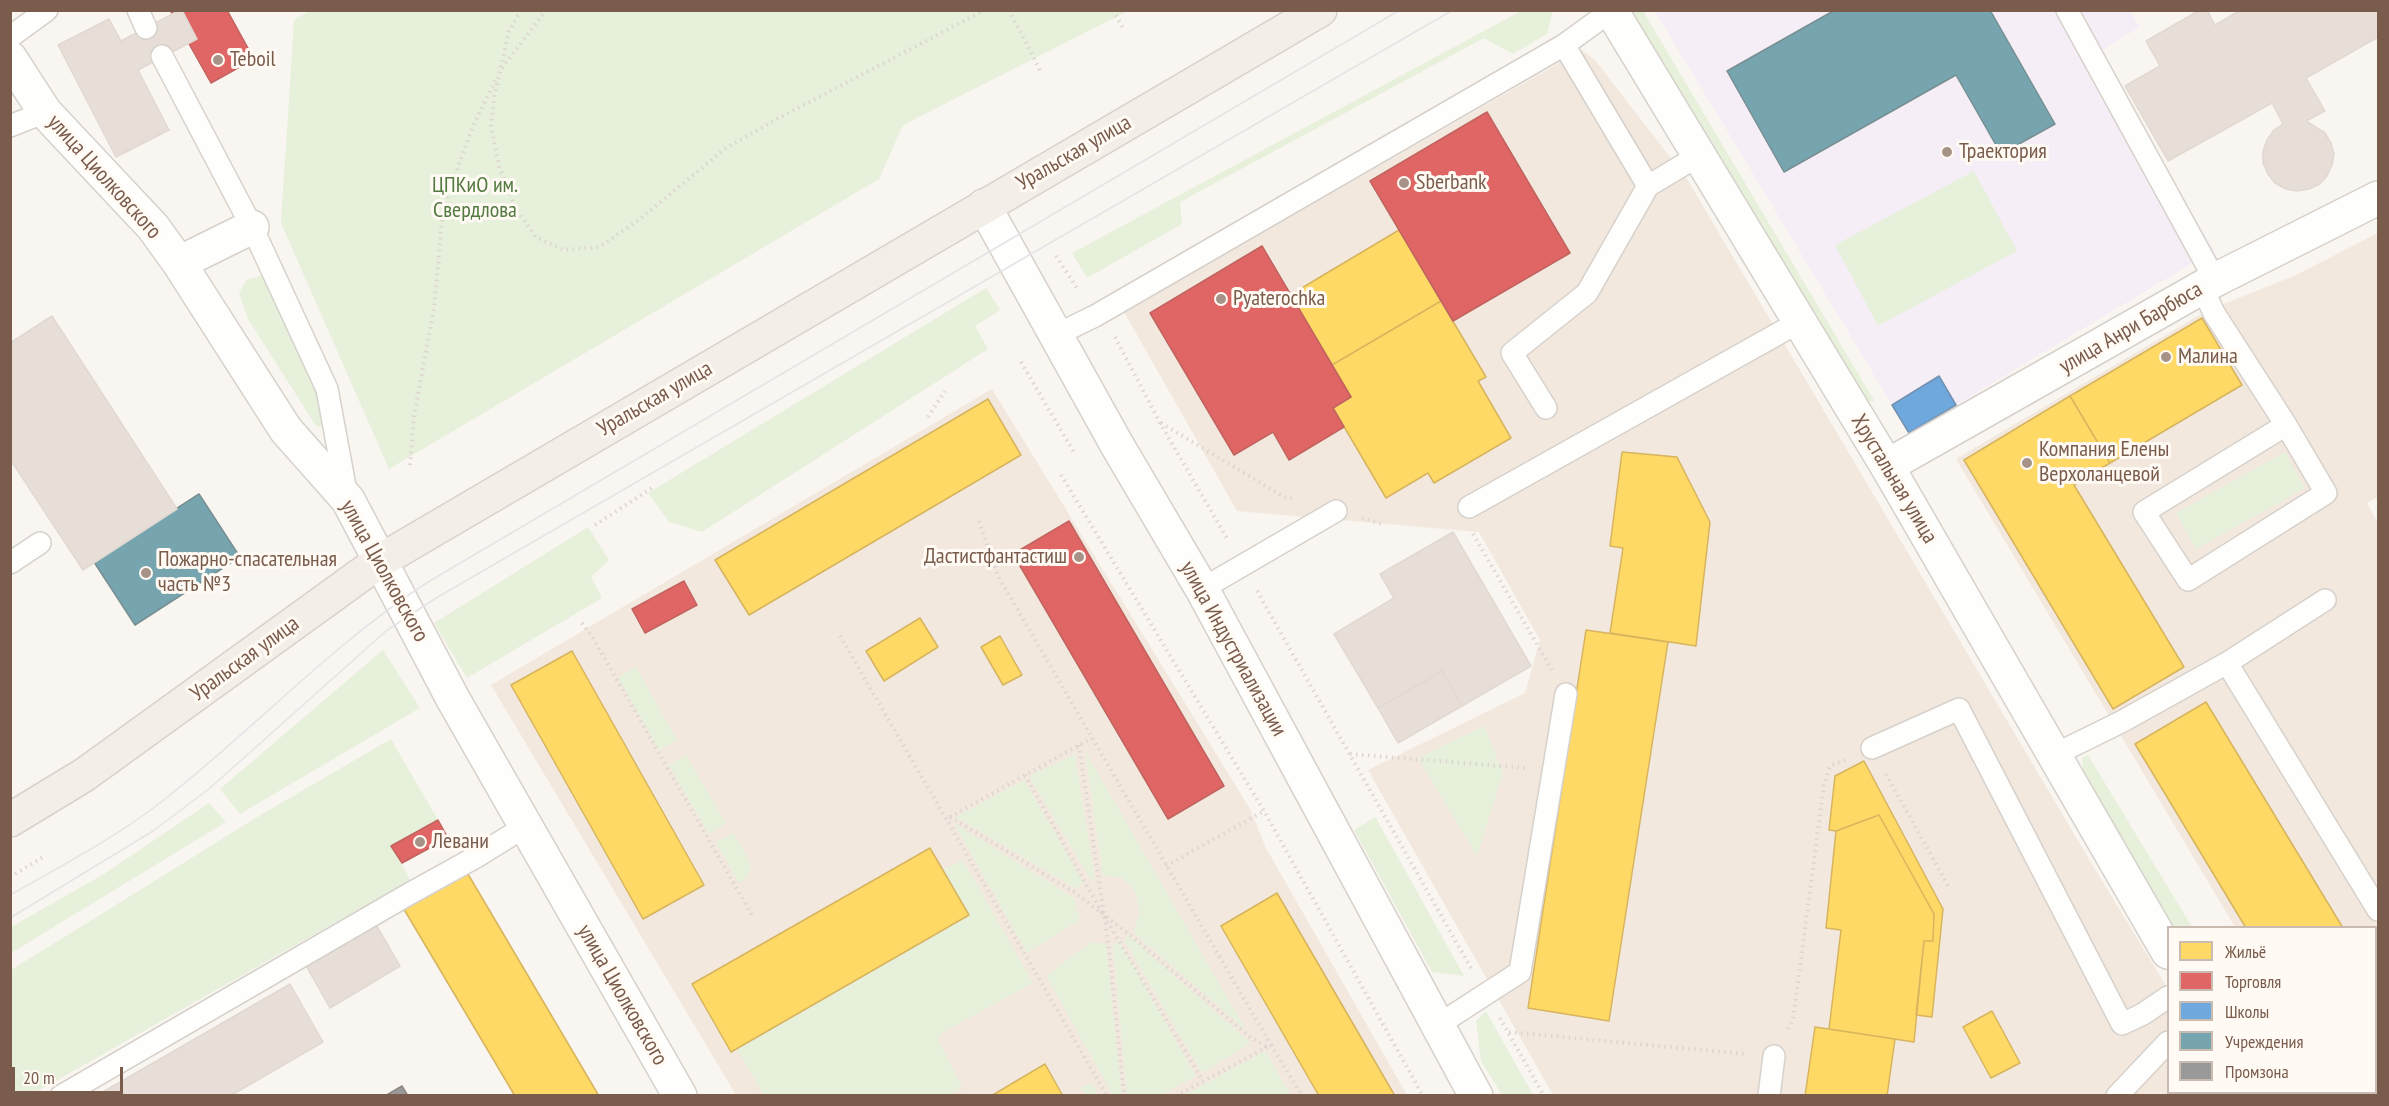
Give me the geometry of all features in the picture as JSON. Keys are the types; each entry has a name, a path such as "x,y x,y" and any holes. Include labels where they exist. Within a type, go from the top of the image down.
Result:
{"main road":[{"name":"Уральская улица","path":"10,820 84,775 380,561 1320,10"}],"street":[{"name":"Хрустальная улица","path":"1611,11 1887,466 2167,949"},
{"name":"улица Циолковского","path":"10,58 45,112 153,227 179,263 286,430 348,500 453,699 680,1095"},
{"name":"улица Анри Барбюса","path":"1887,466 2209,284 2379,198"},
{"name":"улица Индустриализации","path":"984,206 1117,445 1202,589 1476,1095"},
{"path":"179,263 252,227"}],"lane":[{"path":"10,37 47,10"},
{"path":"2067,10 2209,284 2214,313 2286,425 2326,494 2188,580 2144,512 2286,425"},
{"path":"1056,335 1095,316 1564,45 1611,11"},
{"path":"1564,45 1648,186"},
{"path":"162,56 252,227 327,389 348,500"},
{"path":"10,126 45,112"},
{"path":"1546,408 1512,353 1587,293 1648,186 1698,156"},
{"path":"1469,507 1799,322"},
{"path":"1202,589 1336,511"},
{"path":"10,563 40,543"},
{"path":"2054,755 2121,722 2227,663 2325,600"},
{"path":"2227,663 2379,910"},
{"path":"1438,1025 1520,972 1553,771 1561,686"},
{"path":"1872,748 1959,709 2122,1024 2143,1014 2167,997"},
{"path":"61,1095 526,826"},
{"path":"2117,1095 2167,1044"},
{"path":"1769,1095 1774,1056"}],"path":[{"path":"521,10 508,31 491,125 499,166 516,209 536,237 564,250 599,247 639,220 726,148 985,10"},
{"path":"410,465 414,416 434,309 443,209 472,128 501,69 546,10"},
{"path":"1010,10 1040,70"},
{"path":"1113,10 1123,28"},
{"path":"1056,256 1095,316 1115,337 1160,423 1544,1095"},
{"path":"1021,362 1075,454"},
{"path":"928,417 945,391"},
{"path":"1160,423 1284,497 1385,525"},
{"path":"1061,475 1263,811 1423,1095"},
{"path":"595,525 655,486"},
{"path":"979,521 998,576 1269,1046 1302,1095"},
{"path":"1469,529 1561,686"},
{"path":"582,623 593,638 753,917"},
{"path":"840,636 949,818 1107,1095"},
{"path":"949,818 1092,738"},
{"path":"1079,745 1104,915 1124,1095"},
{"path":"1509,1032 1774,1056 1793,1020 1824,784 1830,766 1872,748 1950,889"},
{"path":"1350,754 1553,771"},
{"path":"1025,775 1104,915 1203,1081"},
{"path":"1166,866 1263,811"},
{"path":"949,818 1074,892 1130,934 1250,1037 1269,1046"},
{"path":"10,877 42,857"},
{"path":"1176,1095 1269,1046"}],"shaded area":[{"name":"Траектория","path":"1655,11 2130,11 2140,27 2096,54 2214,250 1909,433"},
{"path":"1582,50 1595,60 1687,179 2167,987 2167,1094 2233,1095 1553,1095 1368,770 1525,693 1540,640 1479,532 1237,511 1124,312"},
{"path":"2378,233 2378,497 2367,503 2378,523 2378,1095 2335,1094 2377,1094 2377,926 2234,926 1956,459 2206,311 2294,276"},
{"path":"992,389 1250,809 1266,848 1407,1095 736,1095 491,685"}],"green space":[{"name":"ЦПКиО им. Свердлова","path":"311,10 1128,11 903,125 879,179 389,469 281,223 294,20"},
{"path":"1521,11 1553,11 1547,34 1513,54 1484,38 1180,202 1182,224 1087,278 1072,253"},
{"path":"1626,11 1643,11 1875,402 1863,400"},
{"path":"1974,171 2017,251 1878,326 1835,245"},
{"path":"269,273 332,428 316,426 248,319 239,293 246,280"},
{"path":"986,288 1000,310 975,326 988,349 702,532 669,522 648,493"},
{"path":"2285,452 2305,488 2196,549 2176,513"},
{"path":"588,527 609,560 591,577 602,598 467,678 434,623"},
{"path":"383,650 420,708 240,814 220,789"},
{"path":"636,667 677,740 659,750 618,677"},
{"path":"1484,726 1503,773 1477,856 1418,758"},
{"path":"391,739 438,820 392,846 410,880 31,1095 11,1096 11,970 264,813"},
{"path":"1085,751 1246,1030 1133,932 1140,914 1136,894 1130,884 1120,877 1103,876"},
{"path":"1075,754 1095,879 1091,880 1029,776"},
{"path":"686,755 726,823 709,834 669,766"},
{"path":"2088,755 2191,926 2173,926 2084,779 2082,758"},
{"path":"1024,780 1084,883 1077,889 956,817"},
{"path":"209,803 226,822 11,953 11,927 104,874"},
{"path":"1376,817 1464,976 1432,972 1354,830"},
{"path":"954,823 1074,898 1080,920 1027,953"},
{"path":"733,833 746,853 750,866 750,872 739,883 716,842"},
{"path":"963,860 1033,983 945,1031 938,1039 962,1088 948,1095 764,1095 737,1049 969,916 942,870"},
{"path":"1129,936 1251,1043 1202,1073 1124,940"},
{"path":"1119,941 1196,1076 1161,1095 1127,1095 1113,946"},
{"path":"1091,942 1106,944 1122,1095 1113,1095 1046,976"},
{"path":"1486,1011 1533,1095 1502,1095 1481,1061 1476,1021"},
{"path":"1265,1051 1291,1095 1185,1095"},
{"path":"1091,1082 1099,1095 1086,1095 1081,1088"}],"building: Жильё":[{"path":"1399,230 1441,301 1332,365 1290,295"},
{"path":"1441,301 1486,377 1478,381 1511,438 1434,483 1428,473 1386,498 1333,408 1351,397 1332,365"},
{"path":"2202,318 2242,385 2110,463 2070,396"},
{"path":"2070,396 2110,463 2074,485 2184,667 2113,709 1964,460"},
{"path":"988,399 1021,455 749,615 715,560"},
{"path":"1622,452 1677,457 1710,522 1696,646 1610,633 1623,548 1610,546"},
{"path":"920,618 938,647 884,681 866,651"},
{"path":"1586,630 1668,642 1609,1021 1528,1008"},
{"path":"1000,636 1022,675 1003,685 981,647"},
{"path":"572,651 704,885 643,919 511,685"},
{"path":"2206,702 2342,926 2245,926 2135,744"},
{"path":"1864,761 1943,909 1932,1017 1916,1015 1924,941 1933,941 1934,914 1879,815 1836,831 1829,830 1835,776"},
{"path":"1879,815 1934,914 1933,941 1924,941 1914,1042 1829,1029 1841,930 1826,928 1836,831"},
{"path":"930,848 969,915 731,1052 692,984"},
{"path":"465,869 599,1096 515,1096 402,906"},
{"path":"1277,893 1395,1096 1319,1096 1221,926"},
{"path":"2377,984 2378,1096 2348,1096 2347,1094 2377,1094"},
{"path":"1992,1011 2020,1063 1991,1078 1963,1027"},
{"path":"1815,1027 1895,1039 1887,1096 1805,1096"},
{"path":"1045,1064 1063,1096 991,1096"}],"building: Торговля":[{"path":"170,10 227,10 254,59 211,83"},
{"path":"1487,112 1570,253 1453,321 1370,181"},
{"path":"1262,246 1351,397 1333,408 1344,427 1289,460 1273,432 1234,455 1150,313"},
{"path":"1069,521 1224,786 1168,819 1013,554"},
{"path":"684,581 697,605 645,633 632,609"},
{"name":"Левани","path":"438,820 448,838 402,863 391,846"}],"building: Школы":[{"path":"1939,376 1956,405 1909,433 1892,405"}],"building: Учреждения":[{"path":"1835,10 1990,10 2055,124 2001,154 1956,75 1784,172 1727,71"},
{"path":"199,494 240,557 135,625 94,562"}],"building: Промзона":[{"path":"402,1086 408,1096 385,1096"}],"building: Прочее":[{"path":"180,10 197,39 138,70 169,130 116,157 58,45 109,19 121,41"},
{"path":"2200,10 2207,10 2215,25 2241,10 2378,10 2378,37 2306,78 2325,111 2306,121 2325,133 2334,154 2327,176 2320,184 2297,191 2286,189 2275,183 2268,174 2263,163 2263,151 2274,130 2283,124 2272,103 2168,161 2125,86 2160,66 2146,41"},
{"path":"52,316 177,509 83,570 10,459 10,343"},
{"path":"1453,532 1531,666 1462,706 1442,671 1378,708 1334,634 1394,598 1380,574"},
{"path":"1442,671 1462,706 1398,743 1378,708"},
{"path":"375,923 400,966 330,1008 305,964"},
{"path":"290,984 323,1042 230,1096 96,1096"}],"tram line":[{"path":"10,895 89,850 147,813 198,772 326,659 393,606 428,582 1400,10"},
{"path":"10,918 153,831 210,788 386,631 436,598 1453,10"}],"place":[{"name":"Teboil","path":"218,60"},
{"name":"Траектория","path":"1947,152"},
{"name":"Sberbank","path":"1404,183"},
{"name":"Pyaterochka","path":"1221,299"},
{"name":"Малина","path":"2166,357"},
{"name":"Компания Елены Верхоланцевой","path":"2027,463"},
{"name":"Дастистфантастиш","path":"1079,557"},
{"name":"Пожарно-спасательная часть №3","path":"146,573"},
{"name":"Левани","path":"420,842"}]}
